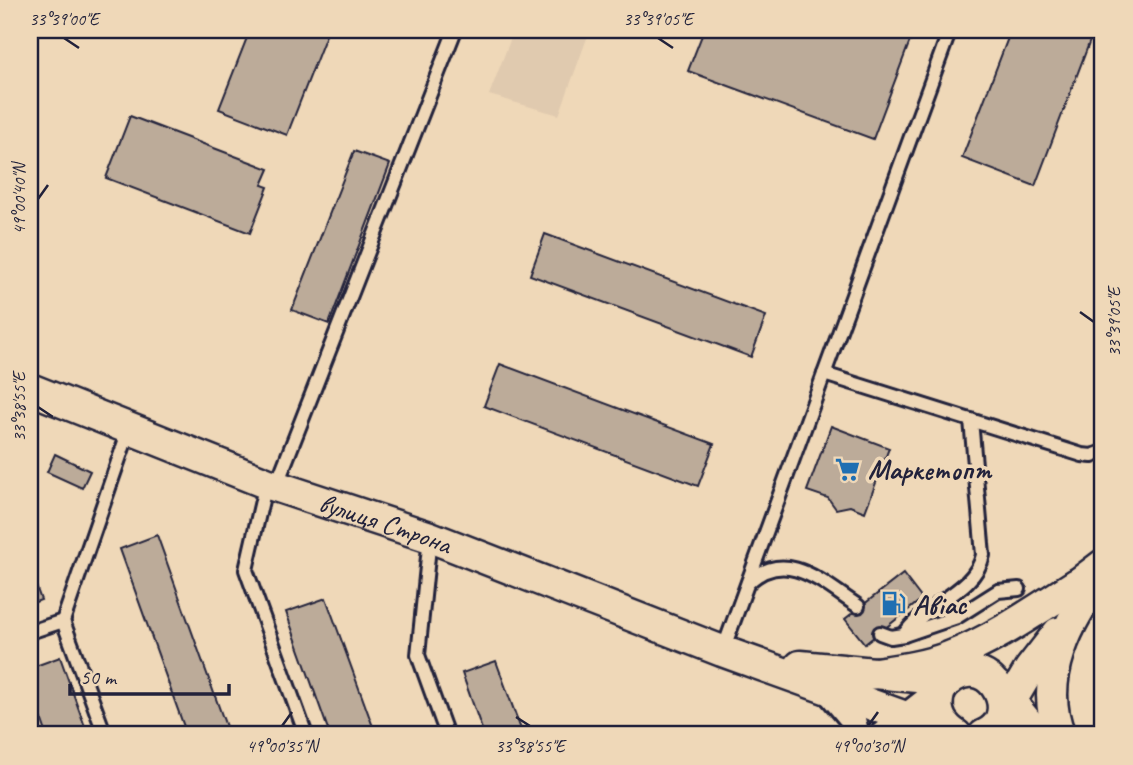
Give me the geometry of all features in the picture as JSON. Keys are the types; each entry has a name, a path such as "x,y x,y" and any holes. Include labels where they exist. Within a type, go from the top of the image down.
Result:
{"street":[{"name":"вулиця Строна","path":"30,389 271,484 430,537 732,654"},
{"path":"869,674 911,668 948,658 992,637 1096,576"},
{"path":"882,735 897,726 950,681 1096,576"},
{"path":"998,709 1096,576"},
{"path":"1060,735 1051,695 1055,662 1096,576"},
{"path":"732,654 869,674 950,681 979,673 998,709 1038,735"},
{"path":"732,654 827,688 897,726 953,734"},
{"path":"950,681 938,698 941,720 953,734"},
{"path":"827,688 853,720 857,735"}],"lane":[{"path":"306,735 246,570 271,484 455,30"},
{"path":"732,654 748,583 950,30"},
{"path":"824,374 1082,454 1092,456 1103,452"},
{"path":"904,635 925,611 971,579 981,564 983,555 971,420"},
{"path":"105,735 63,621 130,427"},
{"path":"430,537 418,655 447,735"},
{"path":"748,583 768,568 793,567 858,606"},
{"path":"880,633 891,637 904,635 957,617 998,591 1019,589"},
{"path":"30,632 63,621"}],"shaded area":[{"path":"514,30 590,30 559,115 489,95"}],"building":[{"path":"250,30 328,30 287,135 219,109"},
{"path":"704,30 914,30 873,139 688,71"},
{"path":"1011,30 1094,30 1035,186 962,158"},
{"path":"130,116 269,169 262,185 268,187 250,233 106,178"},
{"path":"354,151 390,164 329,324 292,310"},
{"path":"545,234 766,316 751,357 530,275"},
{"path":"500,364 714,444 698,486 484,406"},
{"name":"Маркетопт","path":"831,426 889,448 865,512 850,506 836,509 828,498 807,491"},
{"path":"55,454 90,471 82,488 47,472"},
{"path":"157,535 229,735 187,735 120,549"},
{"path":"30,570 41,600 30,604"},
{"path":"903,574 922,599 865,644 845,619"},
{"path":"326,598 376,735 330,735 286,612"},
{"path":"60,657 88,735 47,735 30,686 30,668"},
{"path":"496,661 523,735 484,735 462,673"}],"place":[{"name":"Маркетопт","path":"848,469"},
{"name":"Авіас","path":"893,604"}]}
